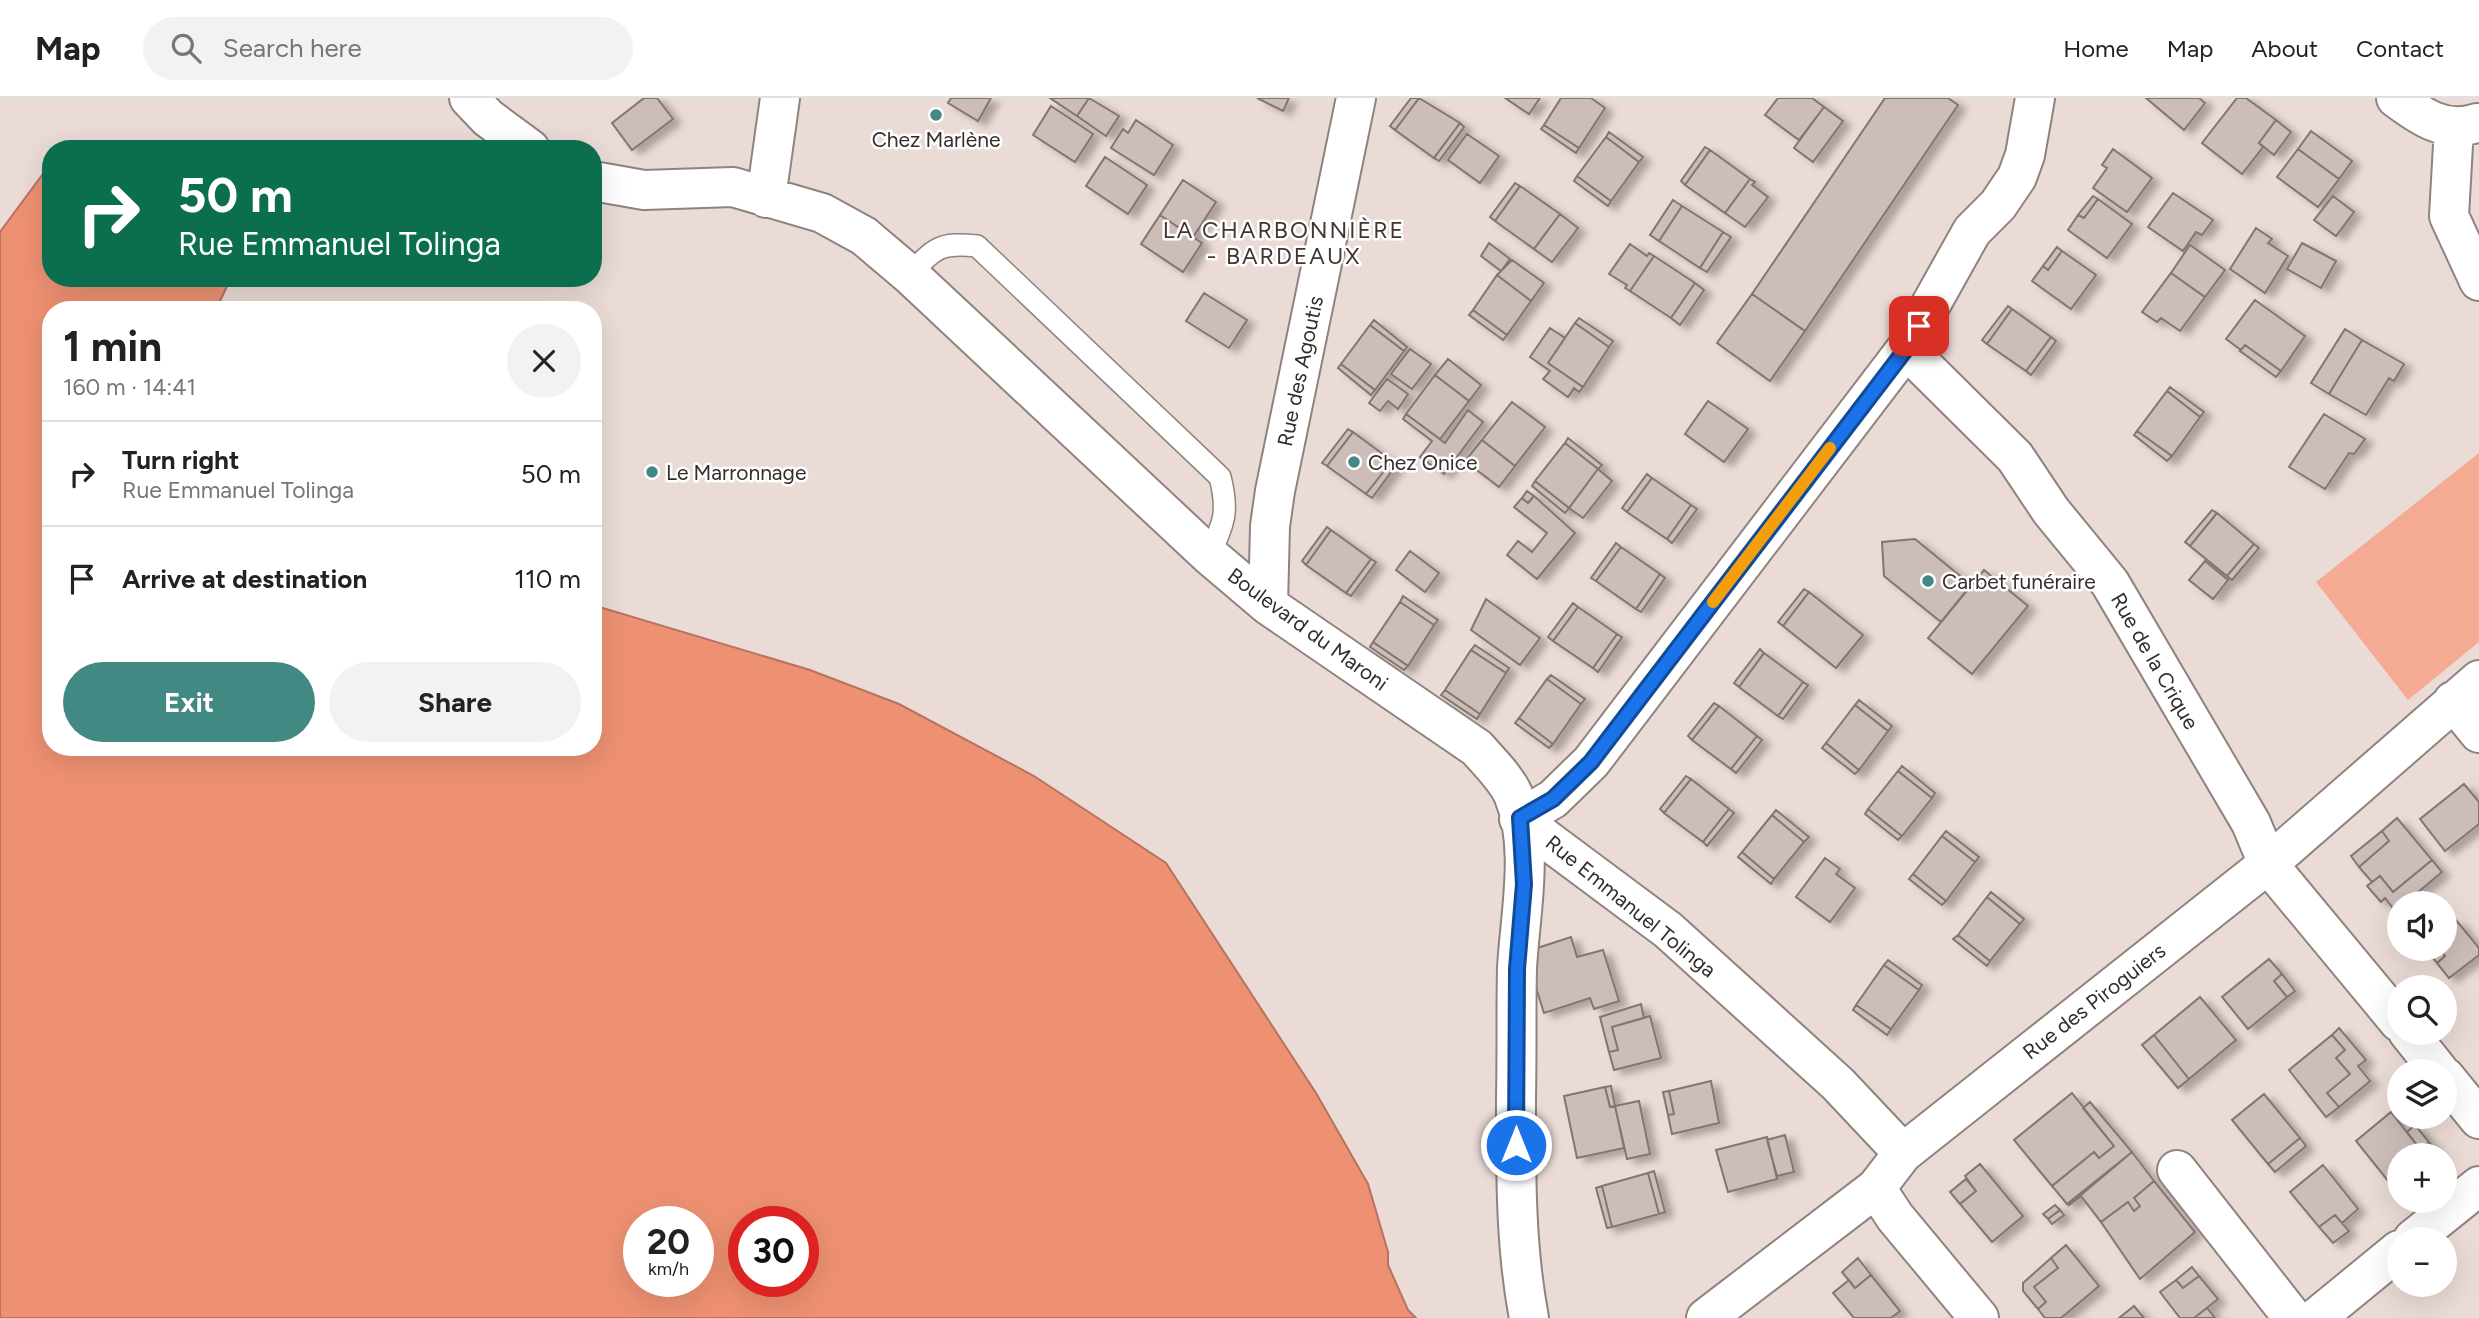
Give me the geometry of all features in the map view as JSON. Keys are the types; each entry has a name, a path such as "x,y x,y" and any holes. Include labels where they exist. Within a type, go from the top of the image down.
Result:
{"street":[{"path":"469,98 488,118 518,140"},
{"path":"766,198 780,98"},
{"name":"Rue des Agoutis","path":"1268,605 1270,526 1275,491 1356,98"},
{"name":"Rue Emmanuel Tolinga","path":"1903,1153 1838,1084 1668,930 1520,818 1553,799 1591,762 1906,349 1972,231 1998,205 2017,177 2025,155 2035,98"},
{"path":"2396,98 2420,116 2466,125 2449,216 2479,281"},
{"name":"Boulevard du Maroni","path":"602,183 644,190 733,187 822,213 864,236 910,275 1209,555 1268,605 1477,748 1512,793 1520,818 1524,884 1517,969 1516,1170 1519,1242 1529,1318"},
{"name":"Rue de la Crique","path":"1906,349 2015,457 2052,510 2110,583 2251,823 2268,864 2387,1008"},
{"path":"2466,690 2479,733"},
{"name":"Rue des Piroguiers","path":"1706,1318 1876,1188 1903,1153 2268,864 2466,690"},
{"path":"2419,1045 2430,1059"},
{"path":"2457,1092 2479,1119"},
{"path":"2177,1170 2293,1318"},
{"path":"2428,1227 2479,1186"},
{"path":"1876,1188 1895,1217 1979,1318"},
{"path":"2316,1318 2387,1260"}],"lane":[{"path":"910,275 932,250 953,243 977,246 1220,477 1226,499 1225,521 1209,555"}],"shaded area":[{"path":"42,175 42,287 227,287 220,301 42,301 42,756 602,756 602,608 810,670 899,704 1034,776 1166,863 1316,1093 1368,1184 1388,1252 1388,1265 1408,1310 1416,1318 0,1318 0,232"},
{"path":"2479,453 2479,642 2408,700 2316,582"}],"building":[{"path":"644,98 657,98 673,119 632,150 612,123"},
{"path":"951,98 991,98 978,121 948,103"},
{"path":"1050,98 1089,98 1077,116"},
{"path":"1089,98 1119,116 1106,136 1077,116"},
{"path":"1257,98 1289,98 1283,111"},
{"path":"1411,98 1419,98 1395,130 1390,126"},
{"path":"1419,98 1460,123 1434,158 1395,130"},
{"path":"1505,98 1540,98 1529,114"},
{"path":"1561,98 1591,98 1605,108 1579,148 1544,125"},
{"path":"1778,98 1812,98 1824,107 1799,140 1765,115"},
{"path":"1885,98 1948,98 1958,105 1805,331 1752,294"},
{"path":"2146,98 2199,98 2205,103 2184,130"},
{"path":"2237,98 2246,98 2276,120 2259,143 2263,147 2242,174 2202,143"},
{"path":"1051,106 1093,134 1075,162 1033,135"},
{"path":"1824,107 1843,121 1813,162 1794,148"},
{"path":"1136,120 1173,145 1154,175 1111,148 1123,129 1128,133"},
{"path":"2276,120 2291,132 2274,155 2259,143"},
{"path":"1460,123 1464,127 1439,161 1434,158"},
{"path":"1544,125 1579,148 1576,153 1541,129"},
{"path":"2311,131 2352,161 2339,179 2298,149"},
{"path":"1609,132 1643,157 1639,162 1606,137"},
{"path":"1467,134 1499,156 1480,183 1448,160"},
{"path":"1606,137 1639,162 1611,201 1577,176"},
{"path":"1705,147 1710,150 1685,185 1681,181"},
{"path":"2113,149 2152,178 2127,212 2093,188 2107,168 2102,165"},
{"path":"2298,149 2339,179 2318,207 2277,177"},
{"path":"1710,150 1750,179 1725,213 1685,185"},
{"path":"1105,157 1147,185 1128,214 1086,186"},
{"path":"1577,176 1611,201 1608,206 1574,181"},
{"path":"1750,179 1755,182 1752,185 1768,197 1745,227 1725,213"},
{"path":"1183,180 1216,202 1193,237 1160,215"},
{"path":"1515,183 1520,186 1495,221 1490,217"},
{"path":"1520,186 1560,214 1534,249 1495,221"},
{"path":"2173,193 2213,220 2202,235 2196,232 2183,251 2148,227"},
{"path":"2093,196 2098,199 2084,218 2078,215"},
{"path":"2333,196 2354,212 2336,236 2314,220"},
{"path":"2098,199 2132,224 2107,258 2068,230 2078,215 2084,218"},
{"path":"1673,200 1682,206 1659,241 1650,235"},
{"path":"1682,206 1723,232 1700,268 1659,241"},
{"path":"1560,214 1578,228 1552,262 1534,249"},
{"path":"1160,215 1202,243 1183,272 1141,244"},
{"path":"2256,228 2272,239 2268,243 2288,256 2265,293 2230,269"},
{"path":"1723,232 1731,237 1707,272 1700,268"},
{"path":"1489,243 1510,259 1501,271 1481,256"},
{"path":"2302,243 2336,261 2321,288 2287,269"},
{"path":"1630,244 1647,256 1649,253 1654,256 1630,291 1625,288 1627,285 1609,274"},
{"path":"2190,245 2225,270 2205,297 2171,273"},
{"path":"2057,247 2062,251 2048,270 2043,266"},
{"path":"2062,251 2096,275 2071,309 2032,281 2043,266 2048,270"},
{"path":"1654,256 1695,283 1671,318 1630,291"},
{"path":"1512,260 1544,283 1531,301 1497,275"},
{"path":"2171,273 2205,297 2180,331 2161,318 2157,322 2142,312"},
{"path":"1497,275 1531,301 1507,335 1473,310"},
{"path":"1695,283 1704,290 1680,325 1671,318"},
{"path":"1204,293 1247,320 1229,348 1186,321"},
{"path":"1752,294 1805,331 1770,381 1717,343"},
{"path":"2255,300 2305,336 2281,371 2245,345 2241,350 2226,339"},
{"path":"2008,306 2012,309 1987,344 1982,340"},
{"path":"2012,309 2051,337 2026,371 1987,344"},
{"path":"1473,310 1507,335 1503,340 1469,315"},
{"path":"1579,318 1613,341 1609,347 1575,323"},
{"path":"1374,320 1407,347 1404,351 1370,325"},
{"path":"1575,323 1609,347 1583,387 1548,363"},
{"path":"1370,325 1404,351 1375,390 1341,364"},
{"path":"1550,328 1565,338 1548,363 1583,387 1579,392 1574,388 1568,397 1543,379 1550,371 1530,357"},
{"path":"2345,329 2362,340 2329,394 2311,383"},
{"path":"2051,337 2056,341 2031,375 2026,371"},
{"path":"2362,340 2404,364 2394,381 2389,378 2366,415 2329,394"},
{"path":"2245,345 2281,371 2276,377 2240,351"},
{"path":"1410,349 1431,364 1412,389 1391,374"},
{"path":"1448,359 1481,385 1469,401 1435,375"},
{"path":"1341,364 1375,390 1371,395 1338,368"},
{"path":"1435,375 1469,401 1440,439 1406,414"},
{"path":"1387,379 1408,394 1398,409 1388,401 1380,411 1369,403"},
{"path":"2170,387 2204,412 2200,417 2167,391"},
{"path":"2167,391 2200,417 2172,456 2137,431"},
{"path":"1708,401 1748,429 1724,462 1685,434"},
{"path":"1512,402 1545,427 1515,466 1482,440"},
{"path":"1468,410 1483,422 1444,474 1420,457 1432,441 1403,419 1406,414 1445,443"},
{"path":"2324,414 2365,439 2354,454 2349,453 2325,489 2289,467"},
{"path":"1348,429 1353,432 1327,466 1322,463"},
{"path":"2137,431 2172,456 2167,461 2134,435"},
{"path":"1353,432 1392,461 1366,494 1327,466"},
{"path":"1568,438 1602,465 1598,469 1565,443"},
{"path":"1482,440 1515,466 1499,487 1465,461"},
{"path":"1565,443 1598,469 1569,508 1535,481"},
{"path":"1392,461 1397,464 1372,498 1366,494"},
{"path":"1598,469 1612,481 1583,518 1569,508"},
{"path":"1647,474 1652,478 1627,512 1622,508"},
{"path":"1652,478 1691,505 1667,539 1627,512"},
{"path":"1535,481 1569,508 1565,513 1532,486"},
{"path":"1527,491 1534,496 1528,503 1522,498"},
{"path":"1534,496 1575,533 1537,579 1507,555 1518,541 1532,552 1547,533 1514,507 1522,498 1528,503"},
{"path":"1691,505 1697,509 1672,543 1667,539"},
{"path":"2212,510 2217,513 2190,546 2185,542"},
{"path":"2217,513 2254,544 2227,576 2190,546"},
{"path":"1327,527 1331,530 1306,565 1302,561"},
{"path":"1331,530 1371,559 1346,593 1306,565"},
{"name":"Carbet funéraire","path":"1915,539 1971,585 1941,622 1884,576 1882,542"},
{"path":"1616,543 1621,547 1596,581 1591,578"},
{"path":"2254,544 2259,548 2232,580 2227,576"},
{"path":"1621,547 1660,574 1636,609 1596,581"},
{"path":"1410,551 1439,573 1425,592 1396,570"},
{"path":"1371,559 1376,562 1351,596 1346,593"},
{"path":"2205,561 2228,580 2213,599 2189,580"},
{"path":"1984,570 2028,606 1972,674 1928,638"},
{"path":"1660,574 1665,578 1641,612 1636,609"},
{"path":"1804,589 1809,592 1783,626 1778,622"},
{"path":"1809,592 1863,635 1836,668 1783,626"},
{"path":"1403,596 1438,620 1434,625 1400,602"},
{"path":"1486,599 1540,638 1520,665 1471,630"},
{"path":"1400,602 1434,625 1408,666 1373,642"},
{"path":"1573,603 1578,607 1553,641 1548,637"},
{"path":"1578,607 1617,634 1593,668 1553,641"},
{"path":"1617,634 1622,637 1598,672 1593,668"},
{"path":"1373,642 1408,666 1404,670 1370,647"},
{"path":"1475,645 1509,668 1506,673 1471,650"},
{"path":"1760,649 1764,653 1739,687 1734,683"},
{"path":"1471,650 1506,673 1480,714 1445,690"},
{"path":"1764,653 1803,682 1778,716 1739,687"},
{"path":"1551,675 1585,699 1581,704 1547,679"},
{"path":"1547,679 1581,704 1553,744 1519,718"},
{"path":"1803,682 1808,685 1783,719 1778,716"},
{"path":"1445,690 1480,714 1477,719 1441,695"},
{"path":"1859,700 1892,726 1888,731 1855,705"},
{"path":"1714,703 1719,706 1692,740 1688,736"},
{"path":"1855,705 1888,731 1859,770 1826,743"},
{"path":"1719,706 1757,736 1731,769 1692,740"},
{"path":"1519,718 1553,744 1549,748 1515,723"},
{"path":"1757,736 1762,740 1736,773 1731,769"},
{"path":"1826,743 1859,770 1855,774 1822,748"},
{"path":"1902,766 1935,793 1932,798 1898,771"},
{"path":"1898,771 1932,798 1902,836 1868,809"},
{"path":"1686,776 1691,779 1664,813 1660,809"},
{"path":"1691,779 1729,809 1703,842 1664,813"},
{"path":"2464,784 2479,802 2479,824 2445,851 2420,819"},
{"path":"1729,809 1734,813 1707,846 1703,842"},
{"path":"1868,809 1902,836 1898,840 1865,814"},
{"path":"1776,810 1809,837 1804,842 1772,815"},
{"path":"1772,815 1804,842 1774,879 1742,852"},
{"path":"2397,818 2432,860 2394,891 2380,876 2372,882 2359,867 2389,841 2382,831"},
{"path":"1946,831 1979,857 1975,862 1942,836"},
{"path":"2382,831 2389,841 2359,867 2351,856"},
{"path":"1942,836 1975,862 1946,901 1913,874"},
{"path":"1742,852 1774,879 1771,884 1738,857"},
{"path":"1825,858 1840,869 1836,874 1855,888 1830,922 1796,897"},
{"path":"2432,860 2442,872 2419,891 2394,891"},
{"path":"1913,874 1946,901 1942,905 1909,879"},
{"path":"2380,876 2392,891 2387,891 2387,901 2385,898 2381,902 2367,886"},
{"path":"1991,892 2024,919 2020,924 1987,897"},
{"path":"1987,897 2020,924 1990,961 1958,935"},
{"path":"2457,921 2479,948 2479,955 2453,975 2447,975 2437,963 2457,961"},
{"path":"1958,935 1990,961 1987,966 1953,939"},
{"path":"1571,937 1577,957 1603,950 1619,1001 1594,1009 1590,998 1544,1013 1525,952"},
{"path":"2269,959 2282,974 2274,981 2287,997 2248,1029 2222,997"},
{"path":"1888,960 1922,985 1919,990 1884,965"},
{"path":"1884,965 1919,990 1891,1029 1856,1005"},
{"path":"2282,974 2295,991 2287,997 2274,981"},
{"path":"2200,997 2236,1040 2189,1079 2154,1035"},
{"path":"1641,1004 1644,1018 1612,1027 1618,1050 1609,1052 1600,1017"},
{"path":"1856,1005 1891,1029 1887,1035 1853,1010"},
{"path":"1650,1016 1661,1058 1614,1070 1609,1052 1618,1050 1612,1027"},
{"path":"2339,1028 2366,1060 2358,1066 2370,1081 2339,1107 2327,1093 2350,1074 2336,1058 2345,1050 2332,1035"},
{"path":"2154,1035 2189,1079 2178,1088 2142,1045"},
{"path":"2332,1035 2345,1050 2336,1058 2350,1074 2327,1093 2339,1107 2326,1117 2289,1070"},
{"path":"1711,1081 1719,1123 1672,1134 1668,1115 1674,1114 1669,1091"},
{"path":"1611,1086 1615,1106 1610,1107 1605,1087"},
{"path":"1605,1087 1610,1107 1615,1106 1624,1148 1577,1158 1564,1096"},
{"path":"1669,1091 1674,1114 1668,1115 1663,1092"},
{"path":"2072,1093 2114,1146 2099,1158 2094,1152 2052,1186 2014,1140"},
{"path":"2264,1094 2300,1138 2268,1164 2232,1120"},
{"path":"1639,1101 1650,1154 1627,1159 1615,1106"},
{"path":"2090,1102 2132,1152 2067,1204 2052,1186 2094,1152 2099,1158 2114,1146 2083,1108"},
{"path":"2387,1115 2387,1129 2404,1129 2415,1143 2387,1143 2387,1180 2356,1141"},
{"path":"2418,1129 2429,1142 2415,1143 2407,1132"},
{"path":"1785,1135 1794,1172 1777,1176 1767,1140"},
{"path":"1767,1137 1777,1179 1728,1192 1716,1150"},
{"path":"2300,1138 2306,1146 2275,1172 2268,1164"},
{"path":"2132,1152 2154,1181 2134,1198 2140,1206 2134,1211 2128,1202 2101,1222 2081,1196 2068,1206"},
{"path":"1980,1164 2023,1216 1992,1242 1960,1204 1976,1191 1965,1176"},
{"path":"2323,1165 2358,1209 2342,1223 2335,1215 2319,1227 2290,1192"},
{"path":"1654,1171 1665,1212 1659,1214 1648,1173"},
{"path":"1648,1173 1659,1214 1612,1227 1602,1186"},
{"path":"1966,1179 1976,1191 1960,1204 1950,1192"},
{"path":"2154,1181 2195,1232 2140,1279 2101,1222 2128,1202 2134,1211 2140,1206 2134,1198"},
{"path":"1602,1186 1612,1227 1607,1228 1596,1188"},
{"path":"2055,1205 2060,1210 2048,1219 2043,1214"},
{"path":"2060,1210 2064,1215 2052,1224 2048,1219"},
{"path":"2335,1215 2349,1231 2333,1243 2319,1227"},
{"path":"2066,1245 2099,1286 2061,1318 2045,1318 2038,1309 2046,1302 2034,1287 2058,1268 2051,1258"},
{"path":"1858,1258 1871,1275 1855,1288 1842,1272"},
{"path":"2051,1258 2058,1268 2034,1287 2046,1302 2038,1309 2023,1291 2023,1283"},
{"path":"2192,1267 2199,1276 2183,1288 2176,1280"},
{"path":"1871,1275 1900,1311 1891,1318 1854,1318 1833,1293 1849,1280 1855,1288"},
{"path":"2199,1276 2218,1299 2194,1318 2180,1318 2160,1292 2176,1280 2183,1288"},
{"path":"2134,1306 2144,1318 2119,1318"},
{"path":"2207,1308 2215,1318 2194,1318"}],"slow traffic":[{"path":"1713,602 1830,448"}],"place":[{"name":"Chez Marlène","path":"936,115"},
{"name":"Chez Onice","path":"1354,462"},
{"name":"Le Marronnage","path":"652,472"},
{"name":"Carbet funéraire","path":"1928,581"}],"district":[{"name":"LA CHARBONNIÈRE - BARDEAUX","path":"1284,243"}],"route":[{"path":"1516,1145 1517,969 1524,884 1520,818 1541,809 1573,782 1591,762 1906,349 1919,326"}]}
